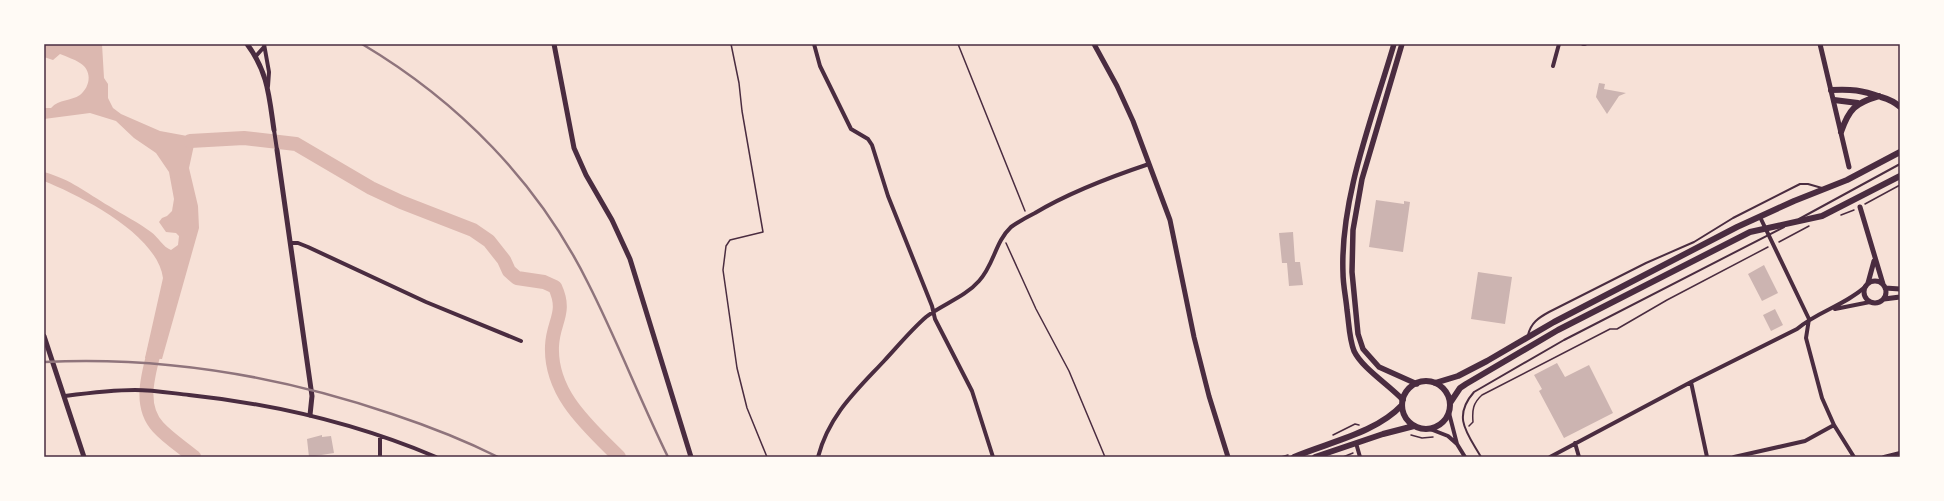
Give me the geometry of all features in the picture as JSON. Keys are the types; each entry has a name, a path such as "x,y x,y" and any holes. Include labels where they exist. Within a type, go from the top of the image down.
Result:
{"main road":[{"path":"1394,44 1350,197 1345,231 1343,274 1350,338 1354,351 1366,368 1394,390 1403,403 1407,419 1414,426"},
{"path":"1402,44 1359,191 1353,230 1352,272 1358,334 1363,349 1379,367 1416,384"},
{"path":"1831,90 1856,89 1895,102 1900,107"},
{"path":"1834,100 1858,103 1879,96"},
{"path":"1841,132 1849,113 1858,103"},
{"path":"1294,457 1387,419 1403,403 1408,390 1416,384 1426,382 1435,383 1458,376 1652,271 1794,201 1847,180 1900,152"},
{"path":"1315,457 1414,426 1430,429 1441,424 1449,413 1450,403 1460,388 1533,344 1750,232 1828,213 1900,176"},
{"path":"1435,383 1444,389 1450,403"}],"street":[{"path":"247,44 256,56 263,71 268,89 312,396 310,415"},
{"path":"554,44 574,148 586,175 612,220 630,259 692,457"},
{"path":"814,44 820,66 851,129 868,139 872,145 888,196 934,312 935,319 972,391 993,457"},
{"path":"1094,44 1117,86 1170,220 1194,337 1209,396 1228,457"},
{"path":"1553,66 1559,44"},
{"path":"1820,44 1849,167"},
{"path":"256,56 264,46"},
{"path":"264,46 269,72 268,89"},
{"path":"818,457 826,433 841,409 916,326 934,312 969,290 979,281 991,264 1003,236 1012,227 1045,207 1094,184 1149,164"},
{"path":"1860,207 1874,258 1884,286 1886,296 1884,299"},
{"path":"1760,217 1772,245 1809,319 1806,338 1822,398 1834,425 1854,457"},
{"path":"291,243 298,243 308,247 426,302 521,341"},
{"path":"1870,302 1864,292 1874,258"},
{"path":"1550,457 1691,382 1797,329 1809,319 1852,297 1867,284 1876,281 1884,286 1900,289"},
{"path":"1830,309 1870,302 1877,303 1884,299 1900,297"},
{"path":"44,336 84,457"},
{"path":"1691,382 1707,457"},
{"path":"65,396 97,391 137,390 253,403 310,415 380,436 436,457"},
{"path":"1449,413 1457,444"},
{"path":"1734,457 1805,441 1834,425"},
{"path":"1430,429 1448,436 1457,444 1465,457"},
{"path":"380,436 380,456"},
{"path":"1356,443 1360,457"},
{"path":"1575,443 1579,457"},
{"path":"1884,457 1900,453"}],"lane":[{"path":"1481,457 1465,428 1462,413 1466,401 1474,392 1564,340 1768,236 1900,164"},
{"path":"1528,337 1530,328 1535,320 1549,312 1646,263 1694,242 1732,218 1800,184 1808,184 1825,189"}],"path":[{"path":"731,44 740,83 742,111 763,232 730,240 726,246 723,270 737,368 747,408 767,457"},
{"path":"958,44 1027,217"},
{"path":"1838,216 1860,207 1900,185"},
{"path":"1003,236 1036,309 1068,371 1105,457"},
{"path":"1465,428 1473,422 1472,411 1474,405 1482,395 1610,329 1617,329 1667,300 1790,237"},
{"path":"1408,434 1422,438 1435,437"}],"shaded area":[{"path":"44,44 102,44 104,78 108,84 108,98 113,108 121,114 160,131 209,140 194,145 189,168 198,206 199,228 162,359 145,358 163,278 158,262 147,246 132,232 96,207 77,196 44,181 44,172 71,183 136,222 156,236 165,247 171,250 178,245 179,236 176,233 166,232 159,222 172,211 174,199 169,172 156,153 134,138 116,121 90,113 44,119 44,108 51,108 58,103 80,95 86,88 89,79 87,70 75,60 60,54 53,60 44,57"}],"building":[{"path":"1599,83 1605,84 1604,89 1626,93 1619,96 1607,114 1596,97"},
{"path":"1376,200 1404,204 1404,201 1410,202 1403,252 1369,247"},
{"path":"1293,232 1295,262 1300,262 1303,285 1289,286 1287,263 1282,263 1279,233"},
{"path":"1764,265 1778,293 1762,301 1748,274"},
{"path":"1478,272 1512,277 1505,324 1471,319"},
{"path":"1775,309 1783,325 1771,331 1763,315"},
{"path":"1557,363 1565,377 1589,365 1613,413 1564,438 1539,391 1542,389 1534,375"},
{"path":"322,435 322,437 331,436 334,453 309,457 307,439"}],"waterway":[{"path":"190,141 244,138 296,144 371,188 401,202 473,230 489,241 504,260 509,271 517,278 544,282 555,287 560,304 560,311 552,346 553,363 557,379 573,408 619,457"},
{"path":"157,340 149,373 146,396 151,417 158,427 194,457"}],"railway":[{"path":"362,44 397,66 431,91 463,118 520,178 545,211 568,246 588,283 668,457"},
{"path":"44,362 133,362 177,366 264,379 307,389 392,414 419,423 498,457"}]}
